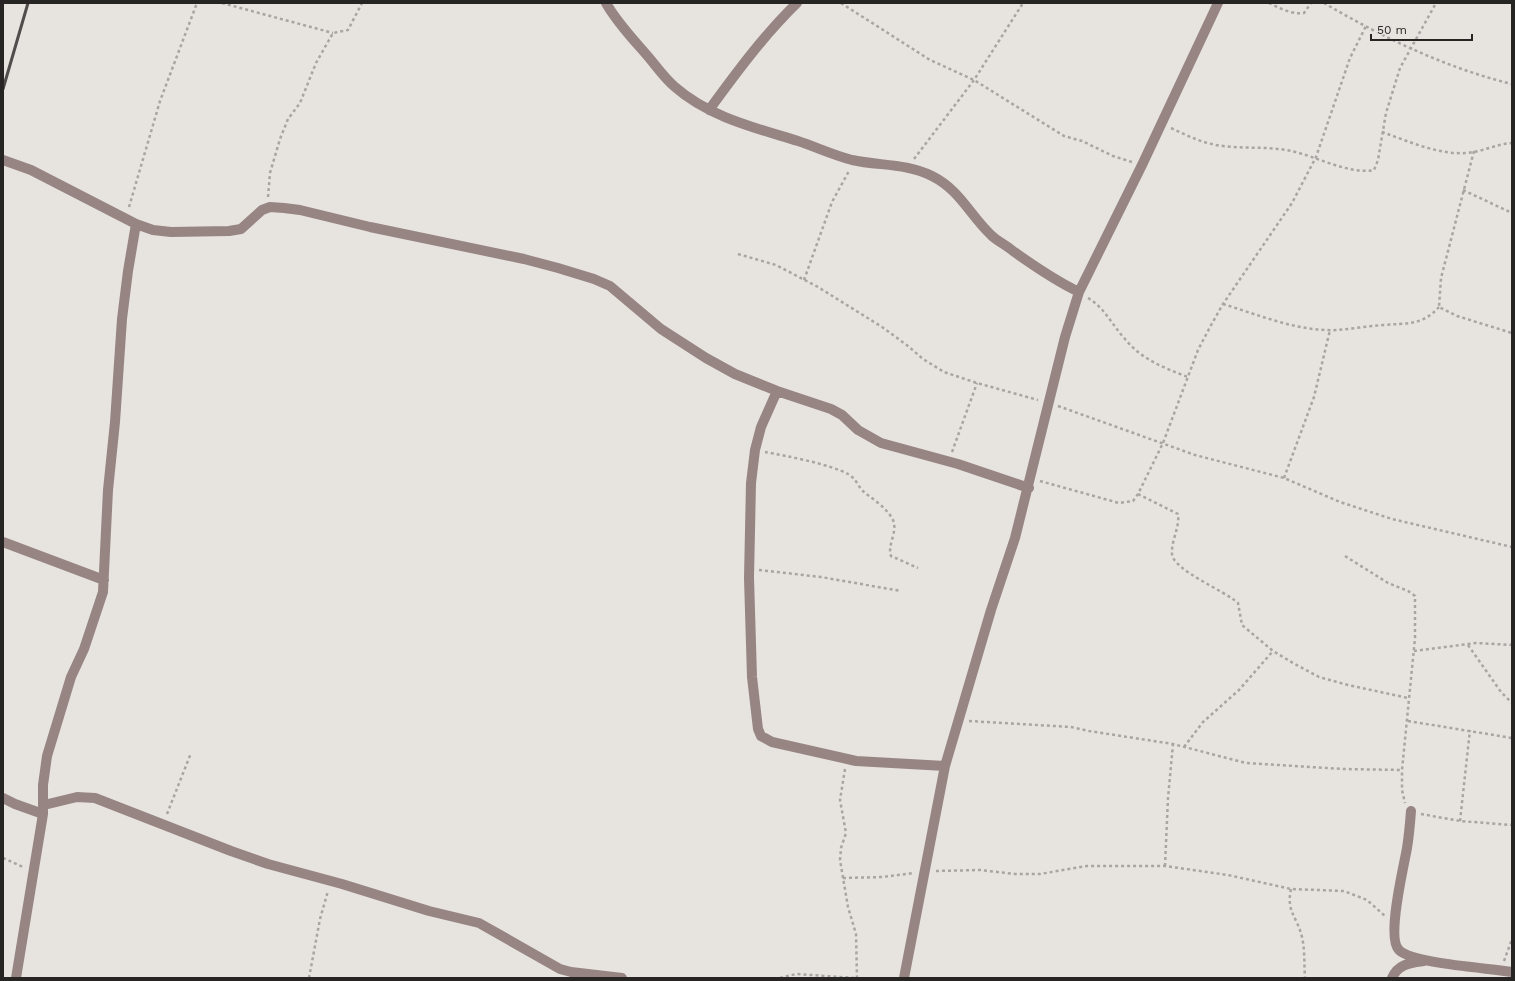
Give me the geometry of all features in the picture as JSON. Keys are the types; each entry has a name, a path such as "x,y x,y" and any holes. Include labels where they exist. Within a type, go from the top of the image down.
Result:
{"street":[{"path":"606,3 623,28 666,79 680,91 709,110 736,122 855,160 920,170 951,188 992,236 1062,284 1079,292"},
{"path":"709,110 746,60 783,16 797,3"},
{"path":"904,978 945,766 957,720 990,610 1015,538 1030,483 1065,337 1079,292 1142,164 1218,3"},
{"path":"3,160 32,170 136,224 153,230 171,232 229,232 242,229 258,213 267,208 300,210 378,229 524,259 594,279 610,286 661,329 706,358 735,374 777,391 831,409 842,415 858,430 881,442 949,462 1030,483"},
{"path":"16,978 44,810 43,786 47,756 71,676 84,649 95,620 103,592 108,490 122,319 136,224"},
{"path":"777,391 761,427 755,450 751,483 749,568 752,677 758,729 761,736 772,742 846,759 875,763 945,766"},
{"path":"3,542 104,580"},
{"path":"3,798 15,804 44,810 78,797 95,798 231,851 291,871 331,881 429,911 479,923 560,969 570,972 622,978"},
{"path":"1411,811 1395,923 1394,938 1399,950 1426,960 1512,972"},
{"path":"1392,978 1395,970 1399,967 1426,960"}],"path":[{"path":"125,218 160,101 197,3"},
{"path":"222,3 333,33 348,30 362,3"},
{"path":"841,3 930,60 974,80 1064,136 1087,143 1112,156 1142,164"},
{"path":"908,168 974,80 1023,3"},
{"path":"1270,3 1286,11 1300,14 1304,13 1311,3"},
{"path":"1324,3 1411,48 1467,70 1512,84"},
{"path":"1161,124 1207,144 1278,148 1316,157 1353,170 1374,170 1378,160 1382,132 1400,68 1436,3"},
{"path":"1030,483 1119,503 1133,501 1138,494 1163,442 1198,350 1223,304 1292,203 1316,157 1350,58 1366,26"},
{"path":"267,208 270,172 280,140 288,119 300,103 316,63 333,33"},
{"path":"1382,132 1444,151 1456,153 1512,143"},
{"path":"1223,304 1275,320 1330,330 1408,324 1424,320 1431,316 1439,307 1441,278 1474,151"},
{"path":"804,280 832,202 855,160"},
{"path":"1463,190 1512,213"},
{"path":"738,254 776,264 804,280 882,327 934,367 977,383 1049,403 1215,461 1284,478 1340,502 1392,519 1512,547"},
{"path":"1079,292 1100,306 1126,341 1146,359 1163,368 1188,377"},
{"path":"1439,307 1457,316 1512,334"},
{"path":"1284,478 1314,396 1330,330"},
{"path":"949,462 977,383"},
{"path":"755,450 782,455 849,474 859,488 876,501 892,520 894,526 890,552 891,556 918,568"},
{"path":"1138,494 1178,514 1172,549 1173,560 1238,603 1242,625 1273,651 1319,676 1348,686 1408,698"},
{"path":"1345,556 1388,583 1408,591 1415,596 1414,651 1408,698 1408,721 1402,770 1404,799 1411,811 1460,821 1512,826"},
{"path":"749,568 821,577 901,591"},
{"path":"1414,651 1486,643 1512,646"},
{"path":"1468,645 1501,692 1512,703"},
{"path":"1184,747 1203,722 1239,690 1273,651"},
{"path":"957,720 1071,726 1089,731 1173,744 1246,763 1343,769 1402,770"},
{"path":"1408,721 1512,738"},
{"path":"1460,821 1470,730"},
{"path":"1165,866 1168,798 1173,744"},
{"path":"163,824 191,753"},
{"path":"780,978 796,974 856,978 856,934 848,907 840,860 846,826 840,800 846,759"},
{"path":"3,858 33,871"},
{"path":"843,878 882,878 925,871 980,870 1015,874 1040,874 1087,866 1165,866 1228,876 1291,889 1344,891 1366,900 1395,923"},
{"path":"309,978 320,919 331,881"},
{"path":"1291,889 1289,905 1296,919 1303,940 1305,978"},
{"path":"1501,970 1512,938"}],"railway":[{"path":"3,89 28,3"}]}
